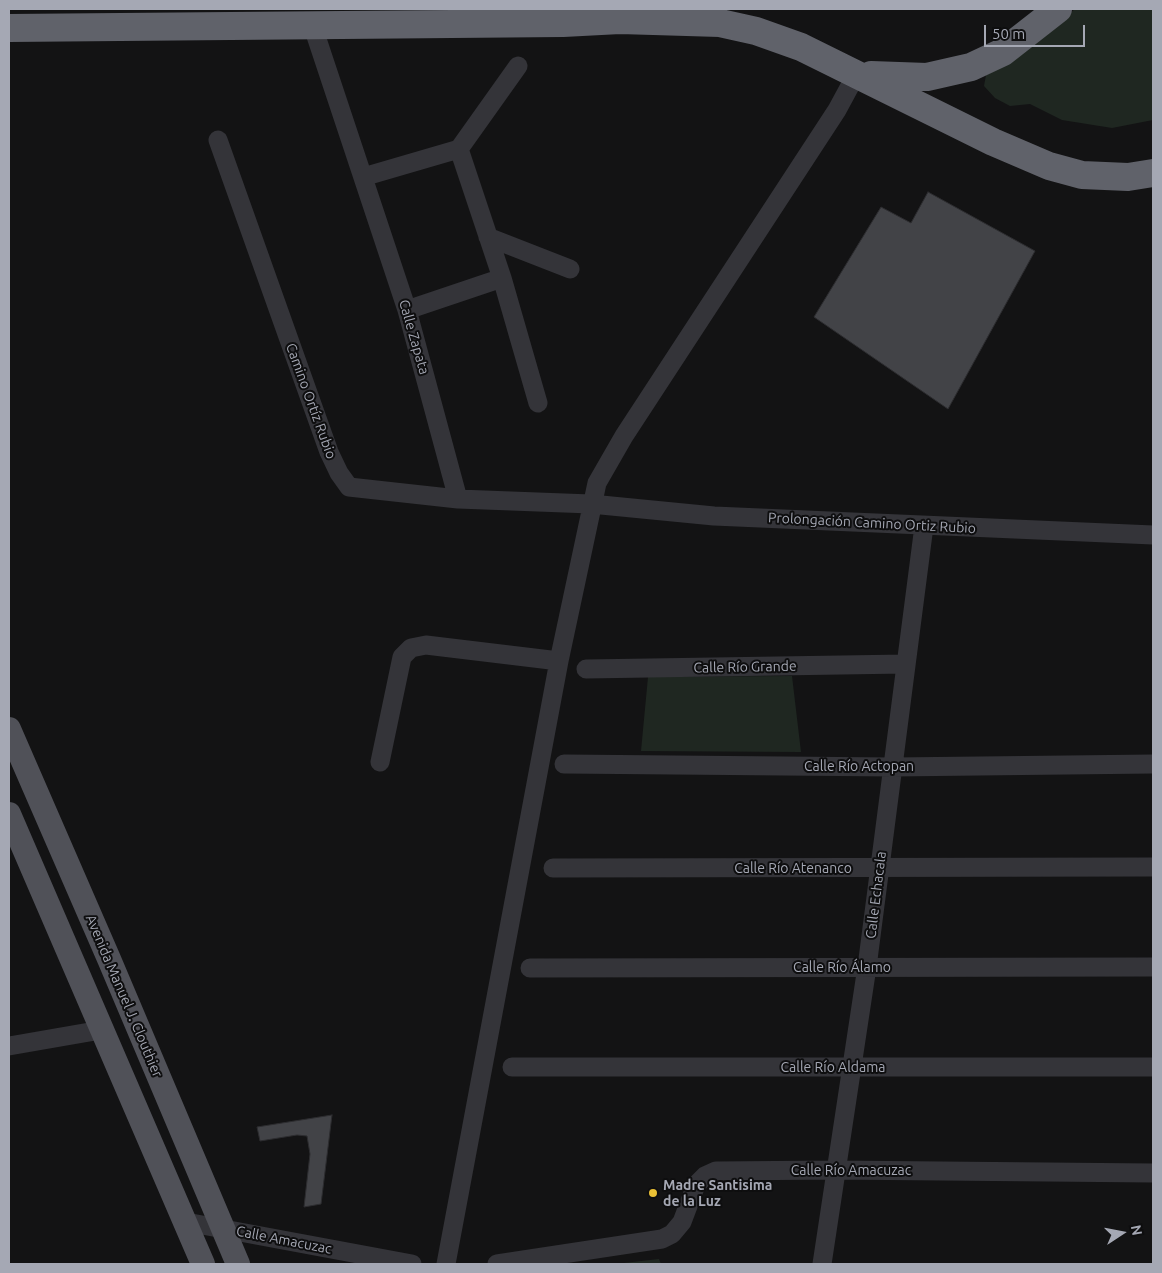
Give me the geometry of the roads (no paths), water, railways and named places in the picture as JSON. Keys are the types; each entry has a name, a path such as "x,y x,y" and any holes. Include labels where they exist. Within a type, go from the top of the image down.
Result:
{"highway":[{"path":"547,9 620,20"},
{"path":"857,73 927,77 971,67 1003,52 1058,9"},
{"path":"9,28 563,23 620,20 720,23 756,31 801,47 857,73 993,142 1049,166 1082,175 1128,177 1153,173"}],"main road":[{"name":"Avenida Manuel J. Clouthier","path":"9,729 238,1264"},
{"path":"9,814 203,1264"}],"street":[{"name":"Calle Zapata","path":"302,24 363,177 407,310 458,499"},
{"path":"363,177 459,149 518,66"},
{"path":"446,1264 559,661 597,483 609,460 837,110 857,73"},
{"name":"Camino Ortíz Rubio","path":"218,140 329,452 339,473 349,487 458,499 591,504"},
{"path":"459,149 502,278 538,403"},
{"path":"488,237 570,269"},
{"path":"407,310 502,278"},
{"name":"Prolongación Camino Ortiz Rubio","path":"591,504 714,516 1153,535"},
{"name":"Calle Echacala","path":"822,1264 867,967 924,526"},
{"path":"380,762 402,657 411,648 426,645 559,661"},
{"name":"Calle Río Grande","path":"586,669 905,664"},
{"name":"Calle Río Actopan","path":"564,764 893,767 1153,764"},
{"name":"Calle Río Atenanco","path":"553,868 1153,867"},
{"name":"Calle Río Álamo","path":"530,968 1153,967"},
{"path":"9,1046 101,1030"},
{"name":"Calle Río Aldama","path":"512,1067 1153,1067"},
{"name":"Calle Río Amacuzac","path":"508,1264 662,1239 672,1234 682,1222 696,1185 705,1176 716,1171 835,1170 1153,1173"},
{"name":"Calle Amacuzac","path":"186,1222 412,1264"}],"place":[{"name":"Madre Santisima de la Luz","path":"653,1193"}]}
